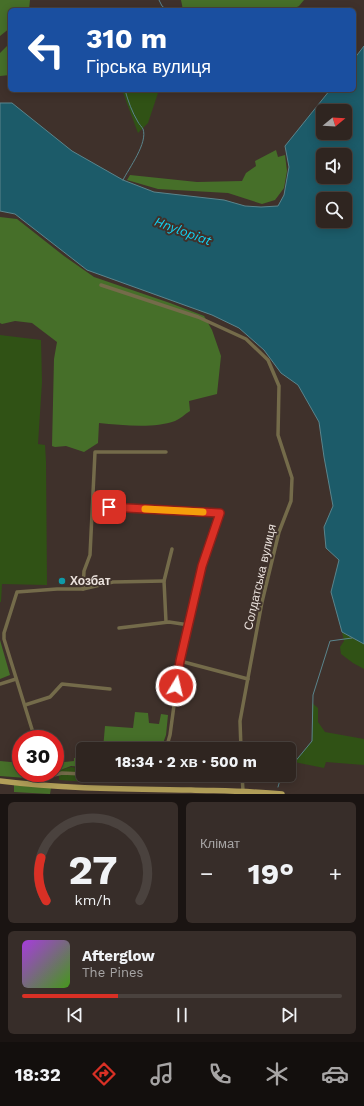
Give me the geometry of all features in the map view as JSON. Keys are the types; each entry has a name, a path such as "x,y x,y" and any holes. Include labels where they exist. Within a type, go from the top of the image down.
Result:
{"main road":[{"path":"0,781 133,791 243,791 282,794"}],"street":[{"name":"Солдатська вулиця","path":"101,285 198,317 246,339 268,360 279,386 278,435 292,478 291,501 279,532 262,602 240,721 241,742"},
{"path":"82,589 84,571 90,555 95,452 166,452"},
{"path":"93,506 220,513 202,566 180,661 168,742"},
{"path":"166,622 164,581 172,549"},
{"path":"32,730 4,639 4,633 17,592 82,589 113,582 164,581"},
{"path":"119,628 166,622 189,625"},
{"path":"180,661 248,679"},
{"path":"0,684 16,679"},
{"path":"25,705 50,697 62,684 110,689"},
{"path":"64,773 76,774"},
{"path":"242,782 243,791"}],"green space":[{"path":"0,0 30,0 29,8 8,8 8,30 0,36"},
{"path":"181,0 304,0 295,8 183,8"},
{"path":"8,45 8,75 0,76 0,53"},
{"path":"123,92 158,92 148,123 138,133"},
{"path":"276,150 278,157 285,155 287,171 284,188 275,200 262,204 228,193 158,189 127,180 130,175 197,182 242,181 246,173 256,166 255,161"},
{"path":"0,217 17,219 64,256 94,277 204,316 212,330 221,356 217,394 189,401 190,411 177,420 166,423 137,426 99,423 98,443 84,452 66,446 52,446 54,359 57,342 32,323 15,321 2,324 0,323"},
{"path":"0,335 41,340 42,382 38,444 45,445 47,585 2,584 1,602 0,602"},
{"path":"342,632 364,644 364,669 341,654 340,647 344,641"},
{"path":"0,640 10,675 0,679"},
{"path":"312,703 318,708 318,722 325,732 364,739 364,765 326,762 324,768 296,762 296,760 312,741"},
{"path":"135,712 148,713 149,723 159,724 161,714 168,715 166,735 164,742 104,742 105,726 133,728"},
{"path":"74,758 76,758 76,766 71,766 64,769 64,762 74,761"},
{"path":"0,761 12,762 12,777 0,776"},
{"path":"71,767 76,768 76,781 64,780 64,769"},
{"path":"14,785 51,788 50,794 14,792"}],"water":[{"name":"Hnylopiat","path":"364,46 364,644 342,632 331,592 339,560 326,548 324,527 333,506 319,422 298,385 281,373 264,350 239,328 212,315 87,270 15,214 0,211 0,103 12,103 72,151 123,180 154,192 224,200 245,206 278,206 284,195 289,167 285,146 316,107 316,140 352,140 352,104 319,104 328,92 356,92 356,56"}],"waterway":[{"path":"159,0 164,8"},
{"path":"123,180 140,148 144,135 143,129 138,123 126,92"},
{"path":"296,760 312,741 313,695 330,641 352,638"},
{"path":"278,787 279,782"}],"slow traffic":[{"path":"145,509 203,512"}],"place":[{"name":"Хозбат","path":"62,581"}],"route":[{"path":"109,507 220,513 202,566 180,661 176,686"}]}
